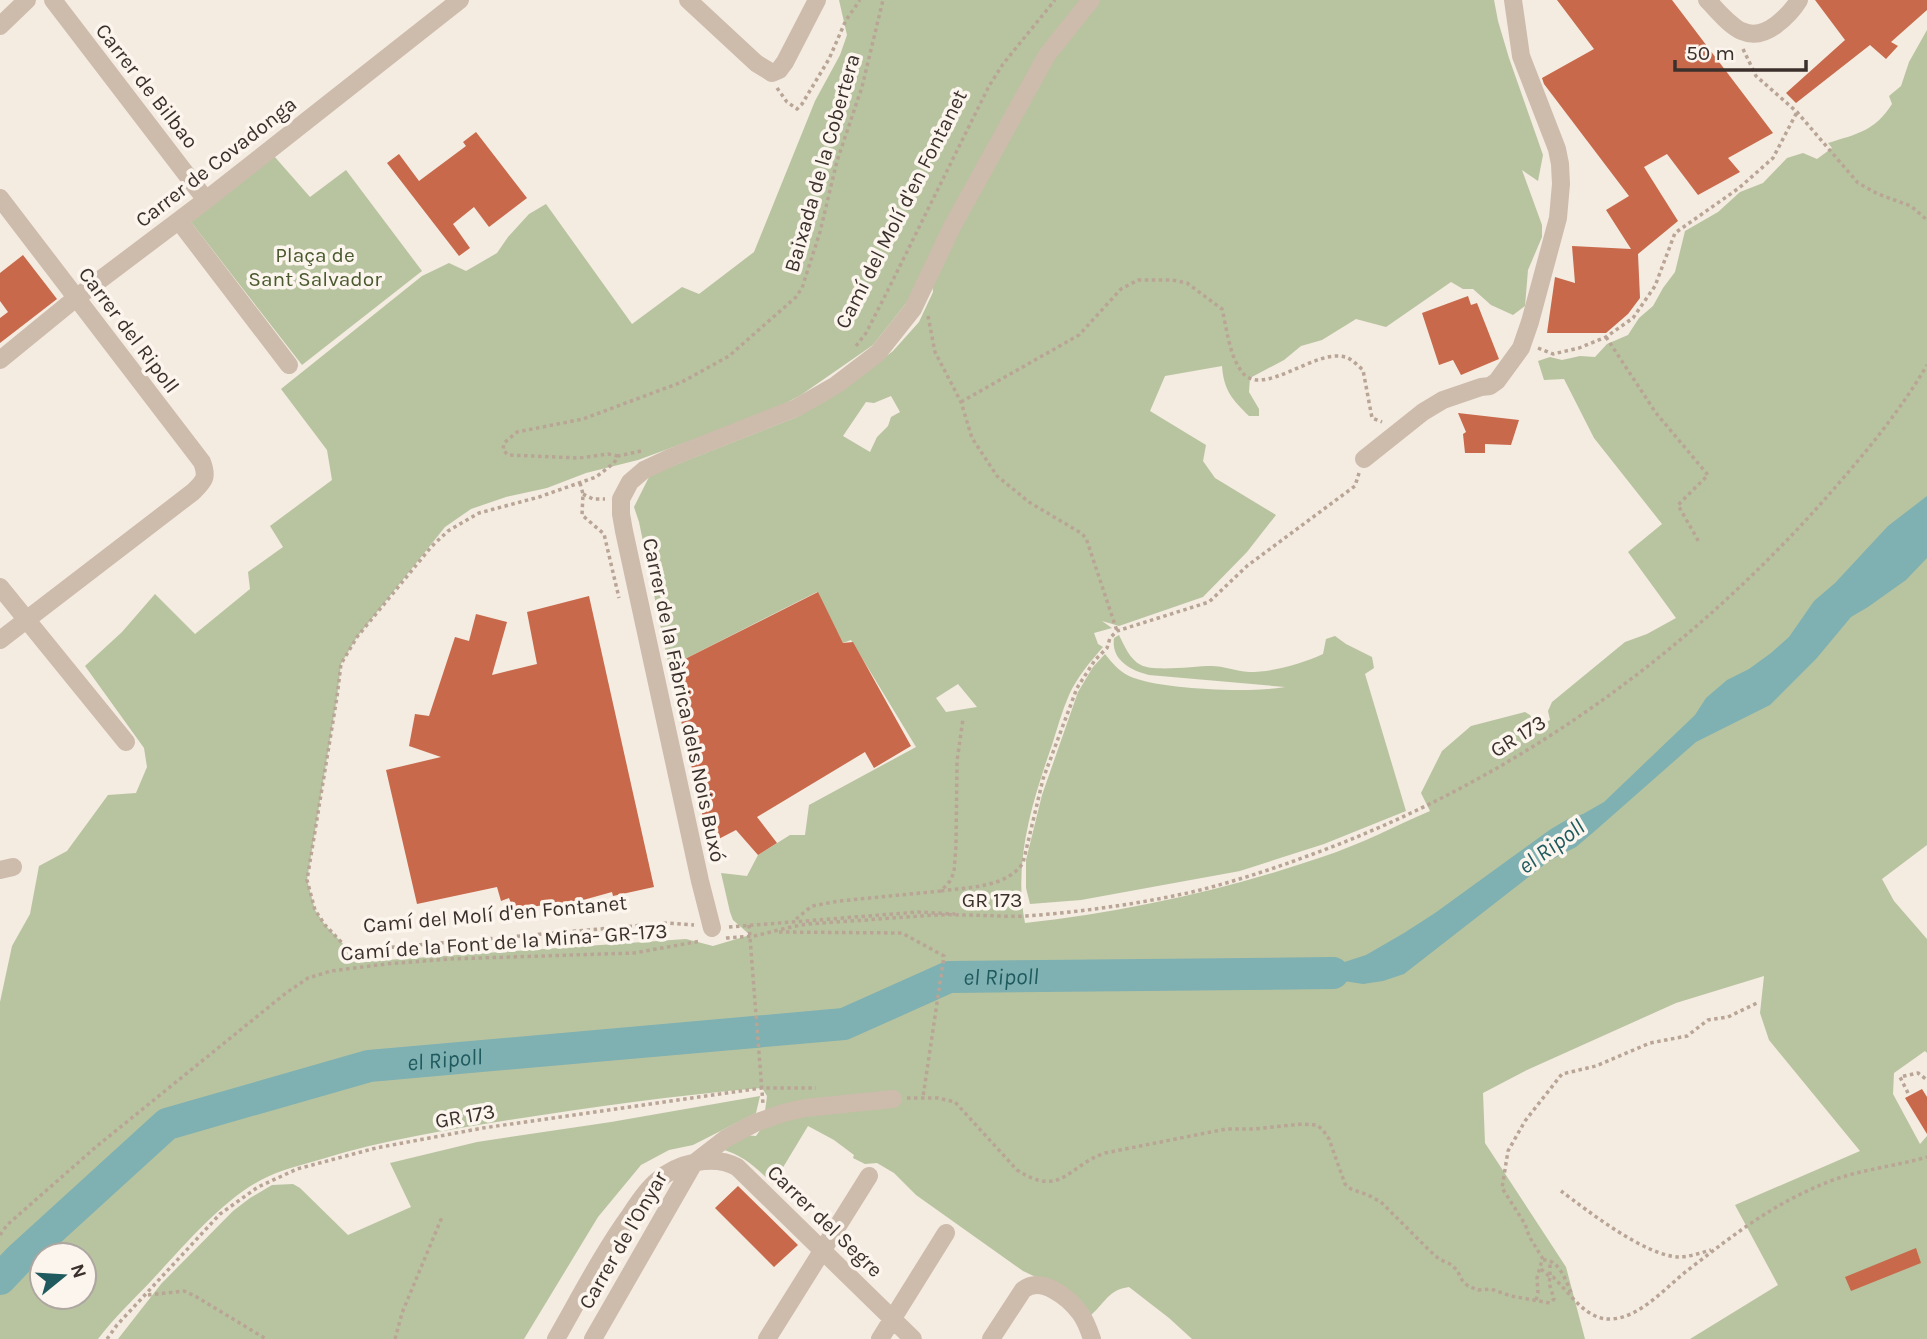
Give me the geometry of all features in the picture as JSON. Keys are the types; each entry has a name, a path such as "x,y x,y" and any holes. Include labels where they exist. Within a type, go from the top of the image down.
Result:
{"street":[{"path":"0,15 20,0"},
{"path":"0,26 27,0"},
{"name":"Carrer de Bilbao","path":"53,0 206,200"},
{"name":"Carrer de Covadonga","path":"0,360 460,0"},
{"path":"688,0 756,63 772,73 779,70 785,62 817,0"},
{"path":"621,499 630,482 644,470 796,408 836,385 878,353 913,309 952,227 1047,55 1091,0"},
{"path":"1364,459 1423,412 1443,400 1490,386 1497,381 1508,368 1523,341 1558,218 1560,174 1557,149 1521,56 1513,0"},
{"path":"1707,0 1735,27 1748,34 1766,32 1794,8 1799,0"},
{"name":"Carrer del Ripoll","path":"0,198 202,462 205,472 203,481 193,492 26,620"},
{"path":"178,221 289,365"},
{"name":"Carrer de la Fàbrica dels Nois Buxó","path":"621,499 627,545 700,881 717,935"},
{"path":"0,587 125,742"},
{"path":"0,640 26,620"},
{"path":"556,1339 626,1220 655,1182 694,1163 725,1139 765,1119 805,1108 893,1099"},
{"name":"Carrer del Segre","path":"694,1163 713,1161 737,1167 913,1339"},
{"name":"Carrer de l'Onyar","path":"593,1339 694,1163"},
{"path":"767,1339 869,1176"},
{"path":"626,1220 653,1235"},
{"path":"880,1339 946,1233"},
{"path":"991,1339 1023,1290 1036,1285 1053,1290 1075,1307 1093,1339"}],"path":[{"name":"Baixada de la Cobertera","path":"772,73 778,91 797,109 814,85 846,20 860,0"},
{"name":"Baixada de la Cobertera","path":"618,456 608,454 579,458 508,455 503,450 504,443 517,432 583,419 682,382 729,356 796,297 802,288 820,232 837,161 862,87 883,0"},
{"name":"Camí del Molí d'en Fontanet","path":"853,351 877,312 989,86 1003,64 1055,0"},
{"path":"1735,27 1756,76 1797,112 1858,183 1878,194 1911,206 1927,220"},
{"path":"1523,341 1553,354 1579,348 1606,337 1633,318 1655,286 1675,233 1740,188 1773,158 1797,112"},
{"path":"961,402 1079,335 1121,289 1138,280 1172,280 1187,283 1222,309 1232,352 1242,374 1256,381 1268,379 1324,357 1345,357 1363,370 1372,418 1400,430"},
{"path":"917,323 928,316 935,352 961,402 972,439 997,476 1029,502 1086,538 1117,631"},
{"path":"1606,337 1656,413 1708,475 1678,505 1699,542"},
{"name":"GR 173","path":"107,1339 220,1214 246,1194 298,1169 376,1148 456,1133 762,1088 750,936 806,925 964,915 1000,917 1083,910 1153,899 1231,882 1354,839 1409,815 1506,764 1590,710 1673,646 1760,568 1865,454 1927,365"},
{"name":"Camí del Molí d'en Fontanet","path":"647,450 618,456 614,463 596,477 539,498 479,513 449,531 432,545 357,637 341,664 307,880 314,910 346,947 360,950 668,923 717,935"},
{"path":"794,920 812,906 989,884 1017,872 1023,863 1043,779 1077,688 1095,660 1107,648 1110,638 1117,631 1209,602 1247,566 1355,486 1364,459"},
{"path":"580,483 583,494 593,499 621,499"},
{"path":"941,891 954,872 957,761 963,719"},
{"path":"717,935 750,936 749,925 794,920 918,912 964,915"},
{"path":"770,932 902,933 944,956 923,1097"},
{"name":"Camí de la Font de la Mina- GR-173","path":"0,1235 7,1225 97,1146 286,993 309,978 331,971 450,959 621,954 717,935"},
{"path":"1536,1300 1537,1278 1543,1259 1502,1188 1508,1151 1525,1121 1562,1074 1597,1066 1650,1042 1687,1036 1708,1020 1728,1017 1757,1003"},
{"path":"1908,1093 1900,1077 1918,1073 1927,1080"},
{"path":"893,1099 923,1097 955,1101 1017,1170 1025,1176 1051,1182 1065,1178 1083,1163 1105,1153 1226,1129 1317,1125 1329,1139 1345,1184 1381,1202 1439,1259 1457,1270 1468,1286 1546,1303 1553,1301 1549,1283 1550,1260"},
{"path":"1541,1269 1553,1277 1587,1311 1607,1319 1626,1316 1650,1301 1713,1249 1780,1204 1852,1174 1927,1157"},
{"path":"1561,1191 1652,1250 1678,1256 1713,1249"},
{"path":"395,1339 402,1313 442,1217"},
{"path":"1543,1259 1550,1260 1565,1277 1574,1298"},
{"path":"146,1296 184,1291 266,1339"}],"green space":[{"path":"839,0 1494,0 1509,58 1543,155 1538,181 1522,170 1542,225 1542,237 1528,270 1525,306 1513,315 1491,305 1473,289 1463,289 1451,282 1386,327 1356,319 1322,340 1301,346 1284,360 1250,378 1249,392 1259,409 1259,416 1249,416 1234,399 1227,388 1222,366 1165,376 1150,411 1206,445 1203,461 1215,478 1276,515 1247,552 1203,597 1119,626 1102,621 1112,628 1094,633 1098,644 1103,647 1069,695 1026,833 1021,878 1025,923 1138,906 1249,880 1336,852 1430,811 1421,793 1442,751 1471,726 1525,712 1530,715 1537,728 1550,720 1548,711 1552,702 1625,642 1647,634 1676,618 1628,552 1662,524 1594,438 1564,379 1544,380 1538,361 1550,357 1562,360 1580,356 1595,357 1607,344 1628,335 1639,318 1653,306 1675,272 1685,231 1718,212 1740,192 1763,183 1787,158 1803,153 1817,159 1832,148 1828,143 1872,126 1892,104 1889,96 1901,86 1909,62 1927,30 1927,845 1882,879 1894,901 1927,939 1927,1053 1925,1051 1894,1073 1893,1094 1920,1144 1927,1136 1927,1339 1690,1339 1778,1285 1735,1205 1860,1151 1769,1040 1760,1013 1764,976 1676,1003 1527,1070 1483,1093 1485,1143 1566,1267 1585,1339 1192,1339 1129,1287 1116,1291 1091,1315 1040,1279 1023,1271 916,1195 894,1173 877,1163 865,1164 853,1158 854,1155 834,1140 808,1126 773,1184 755,1167 721,1149 743,1135 756,1136 763,1126 767,1096 762,1088 635,1102 462,1128 368,1146 291,1168 261,1180 217,1212 98,1339 0,1339 0,1002 12,946 30,914 39,866 67,851 108,795 136,793 147,767 144,748 85,666 122,632 155,594 195,634 250,589 248,572 283,547 270,526 332,480 327,450 281,389 422,276 449,263 466,271 497,253 529,214 546,204 632,324 682,287 699,294 754,252 815,101 840,55 847,35","holes":["931,272 933,292 919,322 893,351 827,400 797,417 649,477 634,507 669,667 817,592 843,643 851,640 916,747 809,805 805,835 790,835 758,855 747,876 721,873 733,920 750,935 713,946 686,939 372,961 346,947 315,910 307,880 341,664 357,637 445,527 471,509 506,497 547,488 586,473 638,460 769,412 801,395 873,345","891,396 900,412 891,417 870,452 843,436 866,402 874,403","958,684 977,707 946,712 936,698"]},
{"name":"Plaça de Sant Salvador","path":"274,156 310,197 346,170 422,271 302,365 191,222"},
{"path":"1119,635 1134,660 1141,665 1155,668 1211,666 1249,672 1277,669 1323,654 1326,639 1335,636 1372,657 1374,668 1365,674 1406,811 1324,844 1240,871 1081,900 1030,904 1026,888 1026,860 1042,795 1078,692 1093,667 1105,654 1122,672 1143,681 1229,690 1285,687 1142,673 1119,658 1114,638"},
{"path":"760,1096 756,1113 693,1145 669,1150 641,1165 598,1217 524,1339 118,1339 161,1284 233,1211 272,1185 293,1184 300,1188 348,1235 411,1207 390,1163 477,1142"}],"water":[{"path":"1927,496 1927,558 1906,580 1851,617 1816,659 1770,705 1696,742 1576,847 1549,861 1404,974 1363,984 1292,973 1326,968 1366,955 1435,913 1551,829 1604,802 1695,715 1706,698 1727,680 1749,669 1771,653 1789,637 1814,601 1835,583 1888,526"}],"building":[{"path":"1557,0 1672,0 1773,133 1728,158 1740,172 1698,195 1667,154 1644,167 1678,221 1638,254 1640,298 1628,314 1606,333 1547,333 1555,277 1575,283 1572,246 1631,249 1606,210 1629,196 1542,78 1594,49"},
{"path":"1815,0 1927,0 1927,10 1891,42 1898,46 1886,59 1870,45 1796,103 1786,93 1845,40"},
{"path":"476,132 527,198 489,227 474,207 453,224 470,248 459,256 387,163 399,154 419,181 466,146 463,142"},
{"path":"23,255 57,299 0,343 0,318 8,312 0,301 0,273"},
{"path":"1468,296 1471,305 1477,303 1499,359 1461,375 1453,360 1439,365 1422,313"},
{"path":"1458,413 1519,420 1511,445 1485,444 1485,453 1465,453 1463,434 1466,432"},
{"path":"818,592 843,643 853,642 911,746 874,768 865,752 757,817 777,843 758,855 736,830 709,844 669,667"},
{"path":"589,596 654,887 613,896 612,892 558,907 557,902 514,911 509,898 501,901 497,887 417,904 386,770 441,757 409,746 415,714 429,716 455,637 469,641 476,614 507,622 492,675 537,664 527,612"},
{"path":"1922,1089 1927,1097 1927,1134 1905,1098"},
{"path":"738,1186 798,1245 774,1267 715,1208"},
{"path":"1916,1248 1921,1263 1851,1291 1845,1277"}],"waterway":[{"name":"el Ripoll","path":"0,1279 167,1124 369,1066 844,1024 949,977 1333,973"}]}
